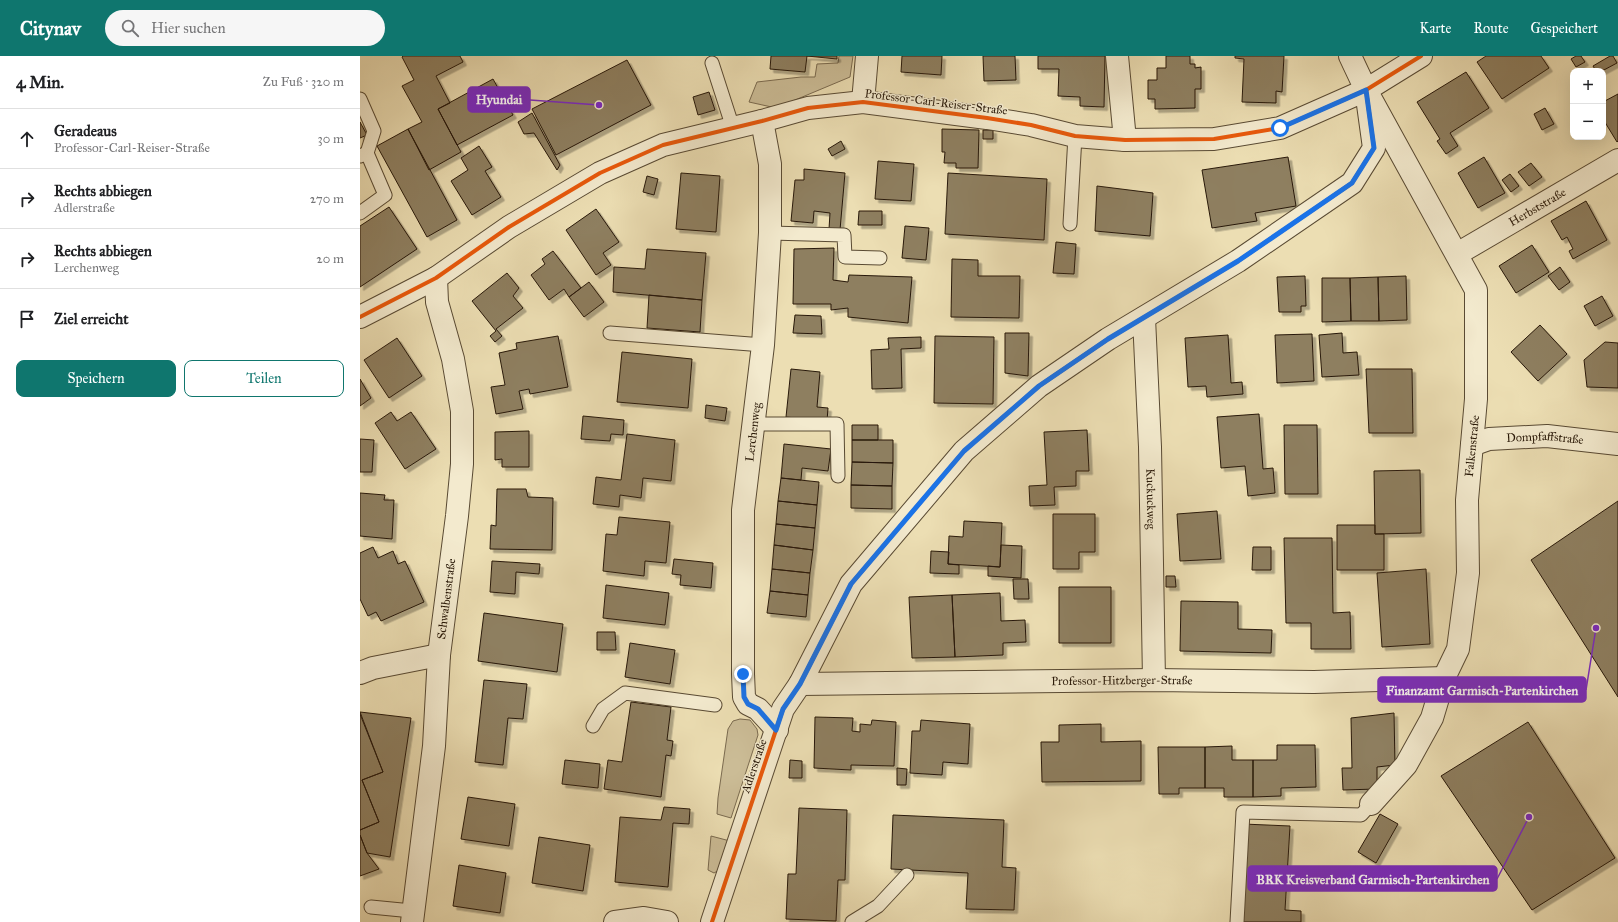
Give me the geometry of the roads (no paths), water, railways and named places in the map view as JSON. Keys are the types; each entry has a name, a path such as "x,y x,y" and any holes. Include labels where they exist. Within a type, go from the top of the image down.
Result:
{"street":[{"path":"863,102 867,56"},
{"path":"1117,56 1125,140"},
{"path":"1350,56 1366,90"},
{"name":"Professor-Carl-Reiser-Straße","path":"360,317 436,278 509,227 600,173 663,145 762,121 808,108 863,102 1032,125 1075,136 1125,140 1214,139 1280,128 1366,90 1421,56"},
{"name":"Falkenstraße","path":"1366,90 1476,290 1476,398 1467,500 1468,572 1458,649 1444,678 1432,718 1406,765 1371,804"},
{"name":"Adlerstraße","path":"712,922 783,709 800,684 851,584 964,451 1039,386 1108,339 1238,261 1352,183 1374,148 1366,90"},
{"name":"Lerchenweg","path":"762,121 770,164 770,233 763,345 743,510 743,674 744,697 748,704 758,709 776,730"},
{"name":"Herbststraße","path":"1457,254 1618,160"},
{"name":"Schwalbenstraße","path":"412,916 434,746 439,655 457,516 462,464 462,411 453,359 437,302 436,278"},
{"name":"Kuckuckweg","path":"1144,318 1150,447 1154,680"},
{"name":"Dompfaffstraße","path":"1472,446 1489,439 1547,436 1618,444"},
{"path":"360,673 373,668 439,655"},
{"name":"Professor-Hitzberger-Straße","path":"800,684 1154,680 1314,682 1444,678"},
{"path":"615,922 644,918 668,922"}],"lane":[{"path":"712,63 733,128"},
{"path":"360,99 374,131 363,155 386,195 360,213"},
{"path":"1070,224 1075,136"},
{"path":"770,233 844,235 846,257 880,258"},
{"path":"610,333 763,345"},
{"path":"754,424 837,424 838,476"},
{"path":"592,726 603,709 624,693 715,705"},
{"path":"1237,922 1244,812 1361,815 1371,804"},
{"path":"852,922 878,906 907,875"},
{"path":"371,907 412,916"}],"place":[{"name":"Hyundai","path":"599,105"},
{"name":"Finanzamt Garmisch-Partenkirchen","path":"1596,628"},
{"name":"BRK Kreisverband Garmisch-Partenkirchen","path":"1529,817"}]}
